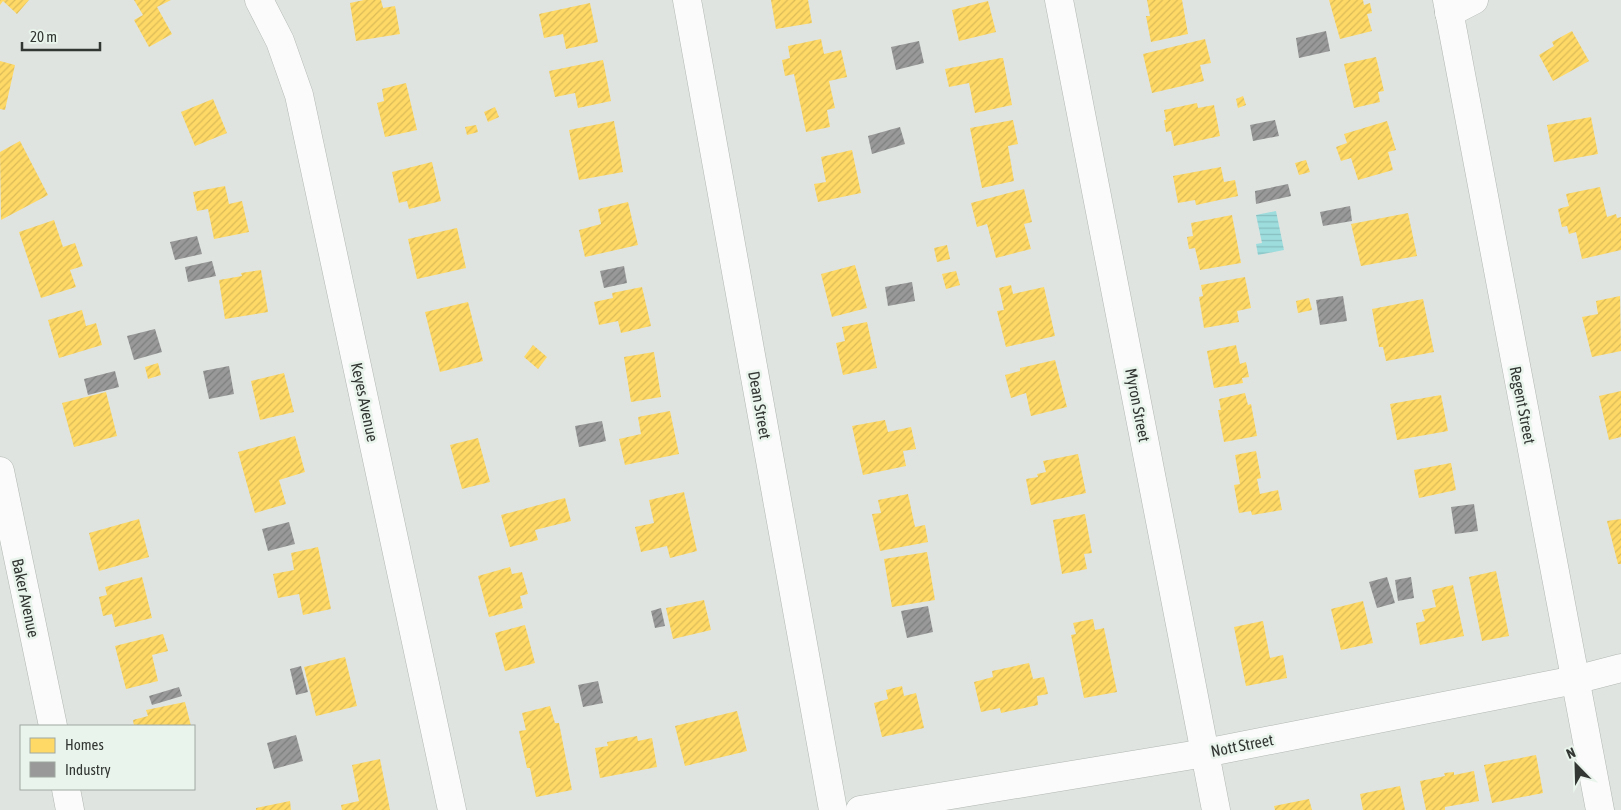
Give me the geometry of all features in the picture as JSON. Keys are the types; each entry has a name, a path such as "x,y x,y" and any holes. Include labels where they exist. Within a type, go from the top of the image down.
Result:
{"street":[{"name":"Keyes Avenue","path":"259,0 280,41 300,95 452,810"},
{"name":"Dean Street","path":"687,0 833,810"},
{"name":"Myron Street","path":"1059,0 1216,810"},
{"path":"1448,7 1474,0"},
{"name":"Regent Street","path":"1448,7 1600,810"},
{"name":"Baker Avenue","path":"0,471 53,725"},
{"name":"Nott Street","path":"860,810 1205,753 1575,680 1621,668"},
{"path":"66,790 70,810"}],"water":[{"path":"1276,211 1284,250 1258,255 1256,244 1262,243 1256,215"}],"building: Homes":[{"path":"0,0 29,0 17,14 3,1 0,5"},
{"path":"134,0 171,0 157,7 172,34 149,47 134,20 143,15"},
{"path":"364,0 381,0 383,8 395,6 400,34 356,41 350,3"},
{"path":"771,0 808,0 812,23 776,29"},
{"path":"1147,0 1182,0 1188,34 1151,42 1146,16 1150,16"},
{"path":"1329,0 1363,0 1364,5 1370,3 1372,13 1367,14 1372,31 1340,39"},
{"path":"988,1 996,32 959,41 952,10"},
{"path":"590,3 598,42 566,49 563,34 544,38 539,14"},
{"path":"1572,31 1589,61 1553,81 1539,55 1554,46 1552,42"},
{"path":"821,39 824,54 841,50 847,77 829,81 835,108 827,110 830,127 806,132 794,74 785,76 782,60 790,58 788,46"},
{"path":"1205,39 1211,63 1200,65 1204,81 1152,93 1143,54"},
{"path":"1376,57 1384,91 1378,92 1380,102 1354,108 1344,64"},
{"path":"1003,58 1012,105 975,113 969,83 949,87 945,69"},
{"path":"603,60 611,101 578,108 575,93 555,97 549,71"},
{"path":"0,61 15,65 5,110 0,109"},
{"path":"406,83 417,130 385,137 377,103 384,101 382,89"},
{"path":"1243,96 1246,105 1238,108 1236,99"},
{"path":"213,99 227,133 195,146 181,112"},
{"path":"1197,103 1198,108 1214,105 1220,136 1174,146 1171,131 1166,132 1164,110"},
{"path":"495,107 499,117 488,122 484,112"},
{"path":"1591,117 1598,154 1554,162 1547,125"},
{"path":"1013,120 1018,144 1008,146 1014,181 982,188 970,128"},
{"path":"614,121 623,172 579,180 569,130"},
{"path":"1387,121 1396,150 1388,152 1393,170 1358,180 1351,158 1341,161 1336,147 1347,143 1344,134"},
{"path":"476,125 478,132 467,135 465,127"},
{"path":"20,141 48,195 1,220 0,152"},
{"path":"852,150 861,193 818,202 814,184 826,182 821,157"},
{"path":"1306,160 1310,172 1299,175 1295,163"},
{"path":"432,162 441,201 409,209 407,201 399,203 392,172"},
{"path":"1221,167 1224,182 1235,180 1238,196 1196,205 1195,200 1178,203 1173,176"},
{"path":"225,186 229,204 242,201 249,232 214,239 208,209 197,211 193,192"},
{"path":"1600,187 1607,217 1616,214 1617,218 1621,217 1621,250 1582,259 1576,232 1569,234 1567,226 1562,227 1558,209 1569,206 1566,194"},
{"path":"1024,189 1032,222 1024,224 1031,249 996,258 987,224 977,227 971,203"},
{"path":"628,202 638,245 585,257 579,230 601,224 598,209"},
{"path":"1408,213 1417,256 1361,266 1351,224"},
{"path":"1232,215 1241,263 1200,270 1195,248 1189,249 1187,237 1193,236 1191,223"},
{"path":"54,220 63,247 75,243 83,266 70,270 76,287 41,298 19,232"},
{"path":"457,228 466,268 417,279 408,239"},
{"path":"947,245 950,259 937,262 934,248"},
{"path":"855,265 867,308 832,317 821,274"},
{"path":"261,270 268,312 225,319 219,280 242,276 241,273"},
{"path":"956,271 960,285 946,289 942,274"},
{"path":"1245,277 1251,308 1237,311 1239,322 1204,328 1199,297 1203,296 1201,285"},
{"path":"1011,285 1013,294 1044,287 1055,336 1006,347 997,311 1004,310 999,288"},
{"path":"642,287 651,326 621,333 618,321 599,325 594,302 613,298 612,293"},
{"path":"1620,296 1621,351 1592,357 1582,317 1598,314 1596,301"},
{"path":"1309,298 1312,310 1298,313 1296,301"},
{"path":"1423,299 1434,352 1386,361 1383,347 1379,347 1372,309"},
{"path":"468,302 483,361 440,372 425,312"},
{"path":"82,310 86,326 96,323 102,345 59,358 48,320"},
{"path":"867,322 877,368 843,375 836,343 845,341 842,327"},
{"path":"533,345 547,357 538,369 524,357"},
{"path":"1236,345 1240,364 1246,362 1249,377 1242,378 1243,383 1214,388 1207,351"},
{"path":"654,352 661,397 631,402 624,357"},
{"path":"1055,360 1067,407 1031,416 1026,393 1011,398 1005,375 1020,371 1020,368"},
{"path":"158,363 161,375 148,379 145,367"},
{"path":"284,373 294,412 260,420 251,381"},
{"path":"1621,391 1621,437 1609,440 1599,396"},
{"path":"106,392 117,436 74,447 62,403"},
{"path":"1245,393 1248,405 1251,404 1257,436 1224,442 1218,410 1221,410 1219,399"},
{"path":"1441,395 1448,431 1397,440 1390,404"},
{"path":"670,411 679,454 625,465 619,439 641,434 638,417"},
{"path":"885,420 888,432 911,427 916,449 903,451 906,466 863,475 852,426"},
{"path":"295,436 305,472 279,480 286,504 255,513 238,452"},
{"path":"478,438 490,482 462,489 450,445"},
{"path":"1256,451 1261,478 1257,479 1260,494 1278,490 1282,510 1252,515 1251,511 1239,513 1234,485 1240,484 1235,455"},
{"path":"1078,454 1086,493 1031,505 1026,479 1038,477 1037,474 1046,472 1043,461"},
{"path":"1451,463 1456,490 1419,498 1414,470"},
{"path":"684,492 697,551 670,558 667,546 641,552 635,527 654,523 649,500"},
{"path":"908,494 915,527 925,525 928,542 880,551 872,514 881,513 878,500"},
{"path":"565,498 571,521 535,530 538,540 510,547 501,515"},
{"path":"1085,514 1092,553 1084,554 1087,569 1062,574 1053,520"},
{"path":"139,519 149,557 99,571 89,533"},
{"path":"1621,519 1621,564 1618,564 1607,521"},
{"path":"318,547 331,609 303,615 299,594 278,598 273,574 294,570 291,553"},
{"path":"927,552 935,600 892,607 884,559"},
{"path":"510,567 512,574 522,572 528,594 520,596 523,608 489,617 478,576"},
{"path":"1496,571 1509,636 1482,641 1469,577"},
{"path":"142,577 152,618 115,627 112,614 103,616 99,597 107,595 105,587"},
{"path":"1453,585 1464,636 1420,645 1416,623 1425,621 1422,610 1436,607 1432,590"},
{"path":"704,600 711,630 673,639 666,608"},
{"path":"1363,601 1373,643 1341,650 1331,609"},
{"path":"1093,619 1095,630 1104,628 1117,692 1084,698 1071,635 1076,634 1073,623"},
{"path":"1263,621 1270,658 1283,655 1287,678 1246,686 1234,627"},
{"path":"525,625 535,663 505,671 495,633"},
{"path":"163,634 168,651 152,655 158,681 126,689 115,646"},
{"path":"345,657 357,706 316,716 304,667"},
{"path":"1029,663 1033,679 1044,677 1048,694 1037,696 1038,705 1001,713 1000,708 981,712 974,682 993,677 992,671"},
{"path":"902,686 904,696 916,693 924,728 882,737 874,703 888,699 886,690"},
{"path":"185,702 191,725 134,725 133,720 148,716 146,710"},
{"path":"550,706 555,723 559,723 572,790 536,797 519,731 526,730 522,713"},
{"path":"737,711 747,751 685,766 675,726"},
{"path":"637,736 638,741 652,738 657,767 600,778 595,748 608,746 607,742"},
{"path":"1536,755 1543,793 1492,803 1484,765"},
{"path":"380,759 390,810 342,810 341,805 359,801 352,765"},
{"path":"1474,771 1479,801 1445,807 1445,810 1426,810 1420,781 1445,776 1444,773 1454,772 1454,775"},
{"path":"1400,786 1405,810 1363,810 1360,794"},
{"path":"1309,799 1312,810 1275,810 1274,806"},
{"path":"290,801 291,810 256,810 256,808"}],"building: Industry":[{"path":"1326,31 1330,51 1299,58 1296,38"},
{"path":"919,41 924,63 896,70 891,47"},
{"path":"1275,120 1279,136 1253,141 1250,125"},
{"path":"900,127 905,144 872,154 868,136"},
{"path":"1288,184 1291,196 1256,204 1255,191"},
{"path":"1350,206 1352,221 1323,226 1320,212"},
{"path":"197,236 202,254 175,260 170,242"},
{"path":"212,261 216,276 188,282 185,267"},
{"path":"624,266 627,283 604,288 600,271"},
{"path":"912,282 915,301 888,306 885,287"},
{"path":"1343,296 1347,321 1320,325 1316,300"},
{"path":"155,329 162,352 134,360 127,336"},
{"path":"229,366 234,394 209,399 203,371"},
{"path":"115,371 119,387 88,395 84,379"},
{"path":"602,421 606,441 579,447 575,426"},
{"path":"1474,504 1478,531 1455,534 1451,507"},
{"path":"289,522 295,544 268,551 262,529"},
{"path":"1387,577 1395,603 1377,608 1369,582"},
{"path":"1411,577 1414,598 1398,601 1395,580"},
{"path":"928,606 933,632 907,638 901,611"},
{"path":"661,608 665,626 655,628 651,611"},
{"path":"301,666 308,692 296,695 290,669"},
{"path":"598,681 603,703 583,707 578,685"},
{"path":"179,687 182,696 152,705 149,696"},
{"path":"296,735 303,761 274,769 267,743"}]}
